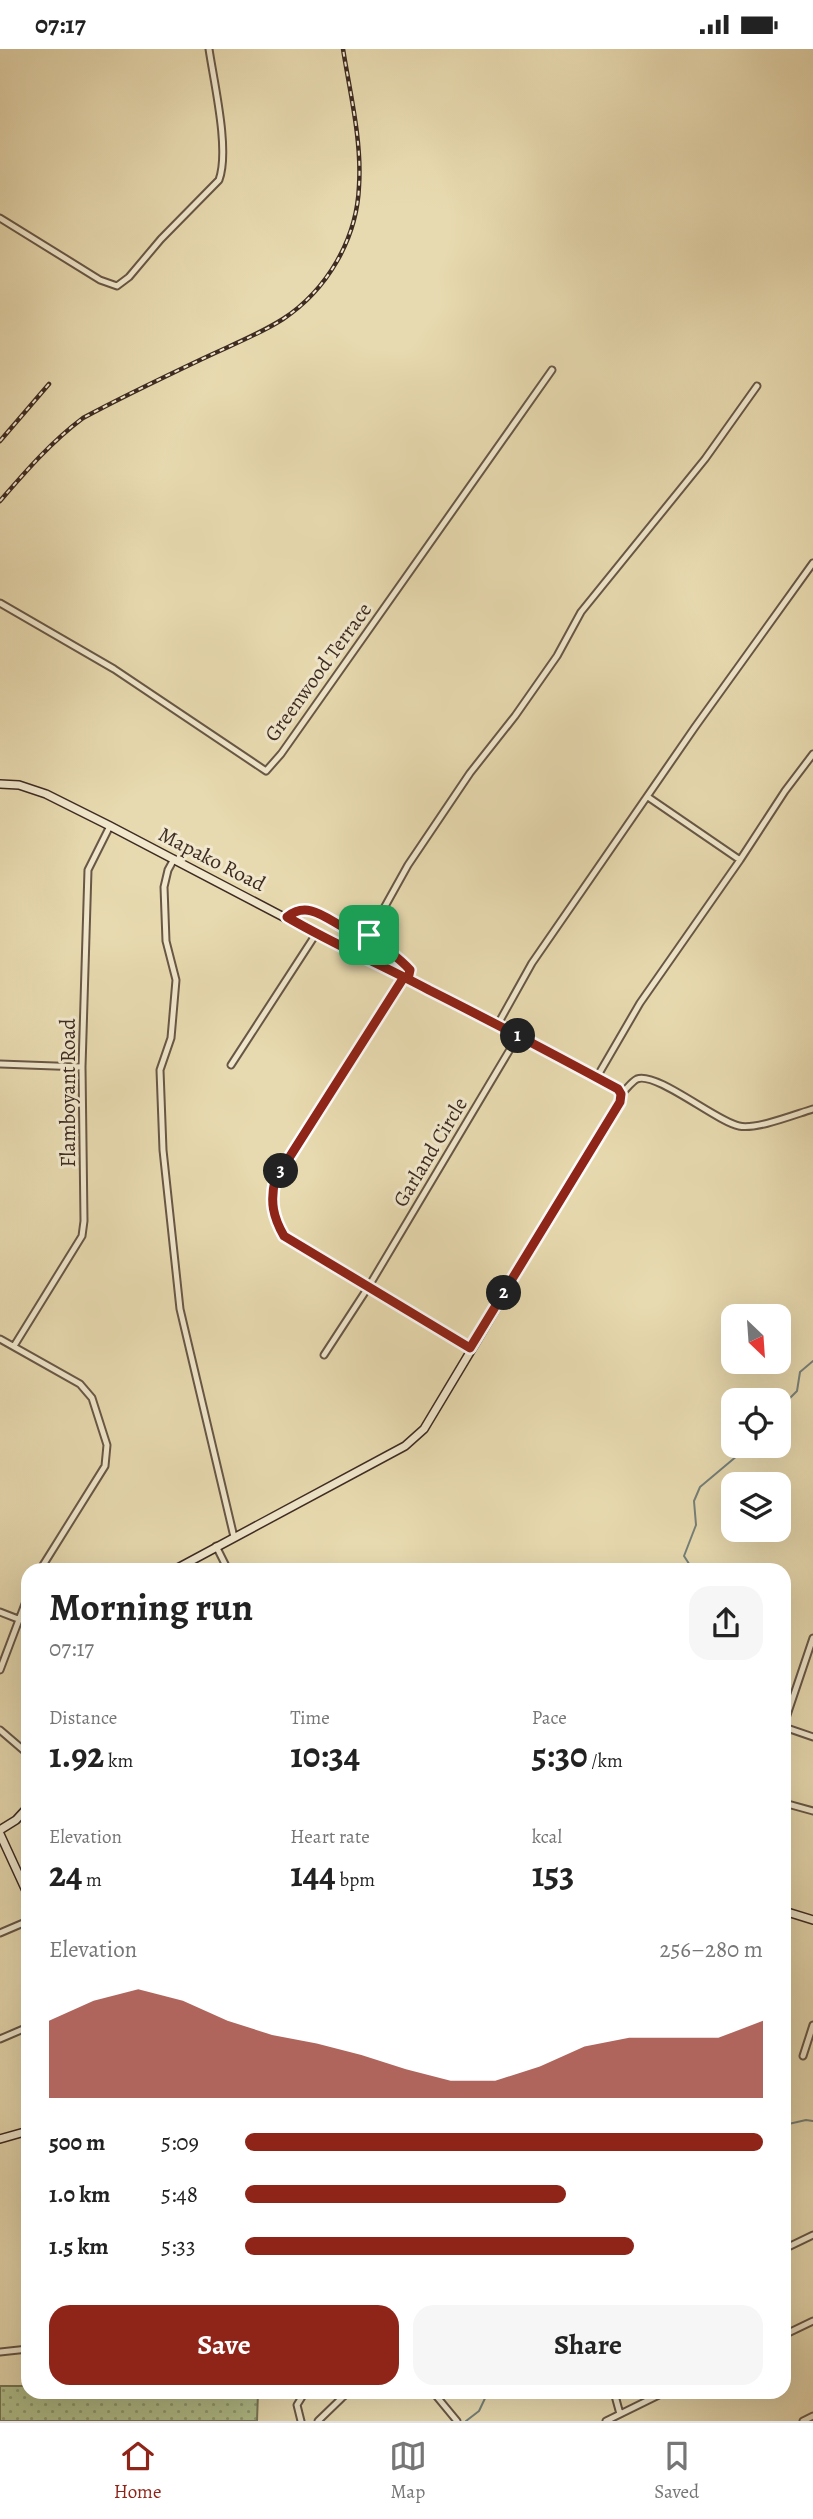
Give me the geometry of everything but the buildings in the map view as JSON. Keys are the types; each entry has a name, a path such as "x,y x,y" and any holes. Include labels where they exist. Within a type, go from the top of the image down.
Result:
{"street":[{"path":"0,218 100,280 117,286 129,277 161,239 219,180 221,132 209,49"},
{"name":"Greenwood Terrace","path":"0,603 114,669 265,771 281,754 552,370"},
{"path":"369,935 408,866 470,773 557,656 581,612 705,459 757,386"},
{"path":"498,1024 532,963 695,727 813,563"},
{"path":"597,1077 640,1003 813,754"},
{"name":"Mapako Road","path":"0,784 19,785 46,794 316,934 498,1024 597,1077 618,1089 621,1094"},
{"path":"648,797 740,860"},
{"name":"Flamboyant Road","path":"13,1346 82,1236 82,1067 88,870 110,826"},
{"path":"174,859 164,887 166,941 176,979 171,1038 160,1070 163,1150 180,1309 234,1537"},
{"path":"287,917 304,908 312,910 353,932 369,935 384,949 401,959 410,970 275,1180 271,1198 275,1220 284,1236 470,1348"},
{"path":"231,1065 316,934"},
{"name":"Garland Circle","path":"324,1355 369,1286 518,1035"},
{"path":"0,1064 82,1067"},
{"path":"186,1563 405,1446 424,1429 470,1348 620,1102 621,1094 636,1080 645,1078 664,1086 740,1127 769,1123 813,1109"},
{"path":"0,1339 80,1384 92,1398 107,1445 105,1465 44,1563"},
{"path":"216,1546 224,1563"},
{"path":"0,1612 18,1619"},
{"path":"0,1670 21,1612"},
{"path":"791,1705 813,1639"},
{"path":"791,1729 813,1737"},
{"path":"0,1730 21,1748"},
{"path":"791,1805 813,1811"},
{"path":"21,1815 0,1832 21,1879"},
{"path":"791,1913 813,1920"},
{"path":"0,1933 21,1924"},
{"path":"803,2056 813,2025"},
{"path":"0,2039 21,2030"},
{"path":"0,2139 21,2133"},
{"path":"791,2246 813,2235"},
{"path":"791,2332 813,2322"},
{"path":"0,2352 21,2350"},
{"path":"301,2399 297,2405 301,2421"},
{"path":"318,2421 341,2399"},
{"path":"439,2399 457,2421"},
{"path":"616,2399 620,2414"},
{"path":"606,2421 651,2399"},
{"path":"803,2421 813,2416"}],"green space":[{"path":"0,2386 21,2386 21,2399 258,2399 257,2421 0,2421"}],"waterway":[{"path":"791,1397 797,1391 800,1372 813,1361"},
{"path":"688,1563 684,1556 696,1525 694,1501 700,1487 735,1458"},
{"path":"791,2123 813,2121"},
{"path":"466,2421 479,2411 485,2399"}],"railway":[{"path":"0,501 29,468 83,418 273,325 299,307 326,278 346,244 357,206 359,186 357,134 343,49"},
{"path":"0,441 49,384"}],"route":[{"path":"369,935 353,932 304,908 287,917 316,934 404,977 498,1024 618,1089 621,1094 620,1102 470,1348 284,1236 275,1220 271,1198 275,1180 404,977 408,979 410,970 401,959 384,949 369,935"}]}
